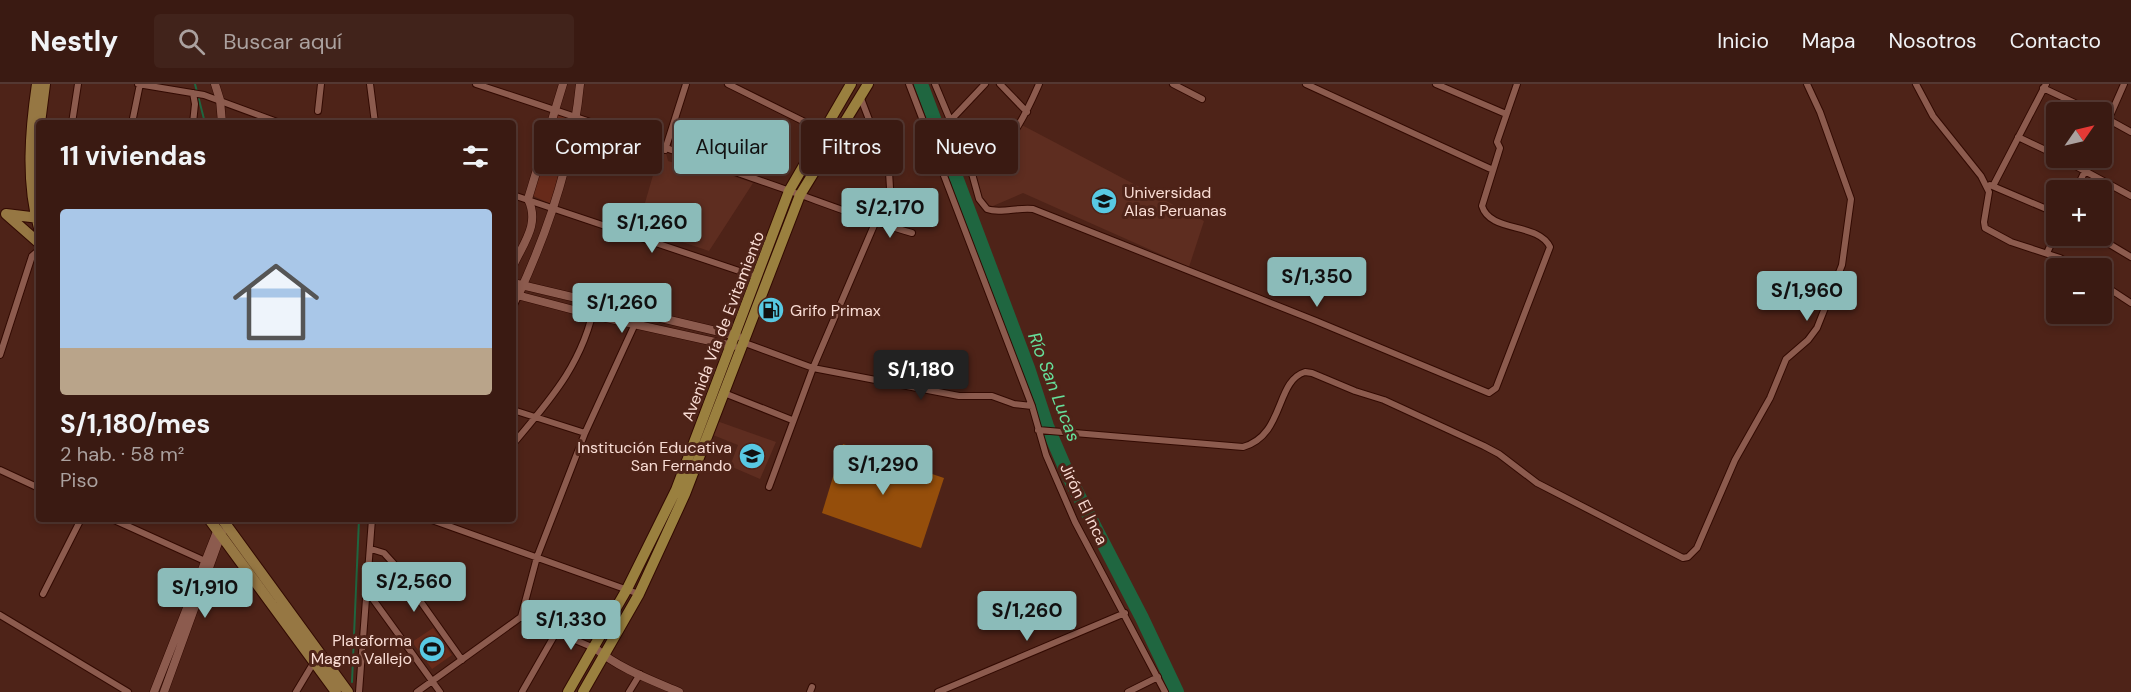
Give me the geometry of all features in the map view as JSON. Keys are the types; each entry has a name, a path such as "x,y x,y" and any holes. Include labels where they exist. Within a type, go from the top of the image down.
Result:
{"highway":[{"name":"Avenida Vía de Evitamiento","path":"830,120 851,84"},
{"path":"795,193 868,84"},
{"name":"Avenida Vía de Evitamiento","path":"568,692 599,651 627,589 693,463 736,335 763,279 804,174"},
{"path":"583,692 599,651 639,594 745,343 763,279"}],"main road":[{"path":"36,205 31,163 31,125 37,84"},
{"path":"40,120 45,84"},
{"path":"3,213 36,221"},
{"path":"3,213 36,240"},
{"path":"211,522 318,659 357,691"},
{"path":"225,522 318,659 336,692"}],"street":[{"path":"72,120 78,84"},
{"path":"133,120 139,84 204,95 272,120"},
{"path":"215,84 220,100 222,120"},
{"path":"318,111 321,84"},
{"path":"370,84 375,120"},
{"path":"476,84 556,109 665,150 912,233"},
{"path":"516,259 532,223 533,211 528,199 563,84"},
{"path":"580,84 576,118 554,208 523,285 516,295 732,346 745,343"},
{"path":"665,150 686,84"},
{"path":"728,84 801,120"},
{"name":"Jirón El Inca","path":"909,84 1032,405 1046,455 1075,522 1165,692"},
{"path":"935,84 950,120"},
{"path":"951,120 985,84"},
{"path":"1000,84 1027,112"},
{"path":"1018,129 1039,84"},
{"path":"1173,84 1202,99"},
{"path":"1306,84 1493,170"},
{"path":"1436,84 1506,114"},
{"path":"972,174 979,199 987,209 999,211 1020,207 1033,210 1316,321 1489,393 1496,388 1550,247 1542,237 1489,217 1484,212 1483,199 1500,148 1497,142 1517,84"},
{"path":"1040,430 1243,447 1257,442 1268,431 1293,379 1298,374 1312,373 1384,400 1484,446 1499,454 1537,483 1683,558 1688,557 1701,541 1735,460 1770,398 1786,359 1814,334 1822,320 1842,265 1851,199 1820,112 1807,84"},
{"path":"1916,84 1933,116 1984,182 1989,192 1985,228 2010,242 2057,258"},
{"path":"2112,105 2124,84"},
{"path":"1993,186 2044,86 2075,102"},
{"path":"193,93 194,120"},
{"path":"769,487 792,420 891,181 860,96"},
{"path":"2112,122 2131,132"},
{"path":"2018,137 2046,151"},
{"path":"2080,180 2085,169 2131,196"},
{"path":"1984,182 2046,209"},
{"path":"516,196 763,279"},
{"path":"2112,245 2130,255"},
{"path":"2047,253 2050,246"},
{"path":"0,355 32,256 36,253"},
{"path":"516,284 736,335 745,343 813,368 959,396 992,396 1014,405 1032,405"},
{"path":"2112,290 2130,300"},
{"path":"516,440 536,417 580,354 596,302"},
{"path":"417,692 521,616 537,557 585,433 640,313"},
{"path":"724,393 792,420"},
{"path":"516,411 585,433"},
{"path":"0,470 36,487"},
{"path":"43,594 79,522"},
{"path":"119,522 206,561"},
{"path":"164,692 223,522"},
{"path":"357,691 372,522"},
{"path":"438,522 639,594"},
{"path":"450,526 453,522"},
{"path":"154,692 219,534"},
{"path":"371,549 384,553 394,564 462,660"},
{"path":"366,590 440,692"},
{"path":"938,692 1125,613"},
{"path":"0,615 128,692"},
{"path":"521,616 599,651 674,691"},
{"path":"522,692 557,632"},
{"path":"296,692 318,659"},
{"path":"629,692 640,674"},
{"path":"1128,692 1158,676"}],"shaded area":[{"path":"557,113 572,120 555,120"},
{"name":"Universidad Alas Peruanas","path":"1020,124 1204,221 1189,267 1023,193 986,209 971,174 1018,174 1018,125"},
{"path":"662,152 666,153 668,161 674,163 674,174 728,174 753,183 709,251 638,227 653,174 662,174"},
{"path":"536,174 562,174 553,205 529,194"},
{"name":"Institución Educativa San Fernando","path":"714,420 776,442 760,479 730,466 738,445 708,433"},
{"name":"Plataforma Magna Vallejo","path":"433,628 452,655 432,669 412,642"}],"building":[{"path":"843,444 944,478 921,548 822,513"}],"waterway":[{"path":"195,84 204,120"},
{"name":"Río San Lucas","path":"921,84 1028,368 1047,426 1069,477 1142,618 1177,692"},
{"path":"352,682 359,522"}],"place":[{"name":"Universidad Alas Peruanas","path":"1104,201"},
{"name":"Grifo Primax","path":"771,310"},
{"name":"Institución Educativa San Fernando","path":"752,456"},
{"name":"Plataforma Magna Vallejo","path":"432,649"}]}
